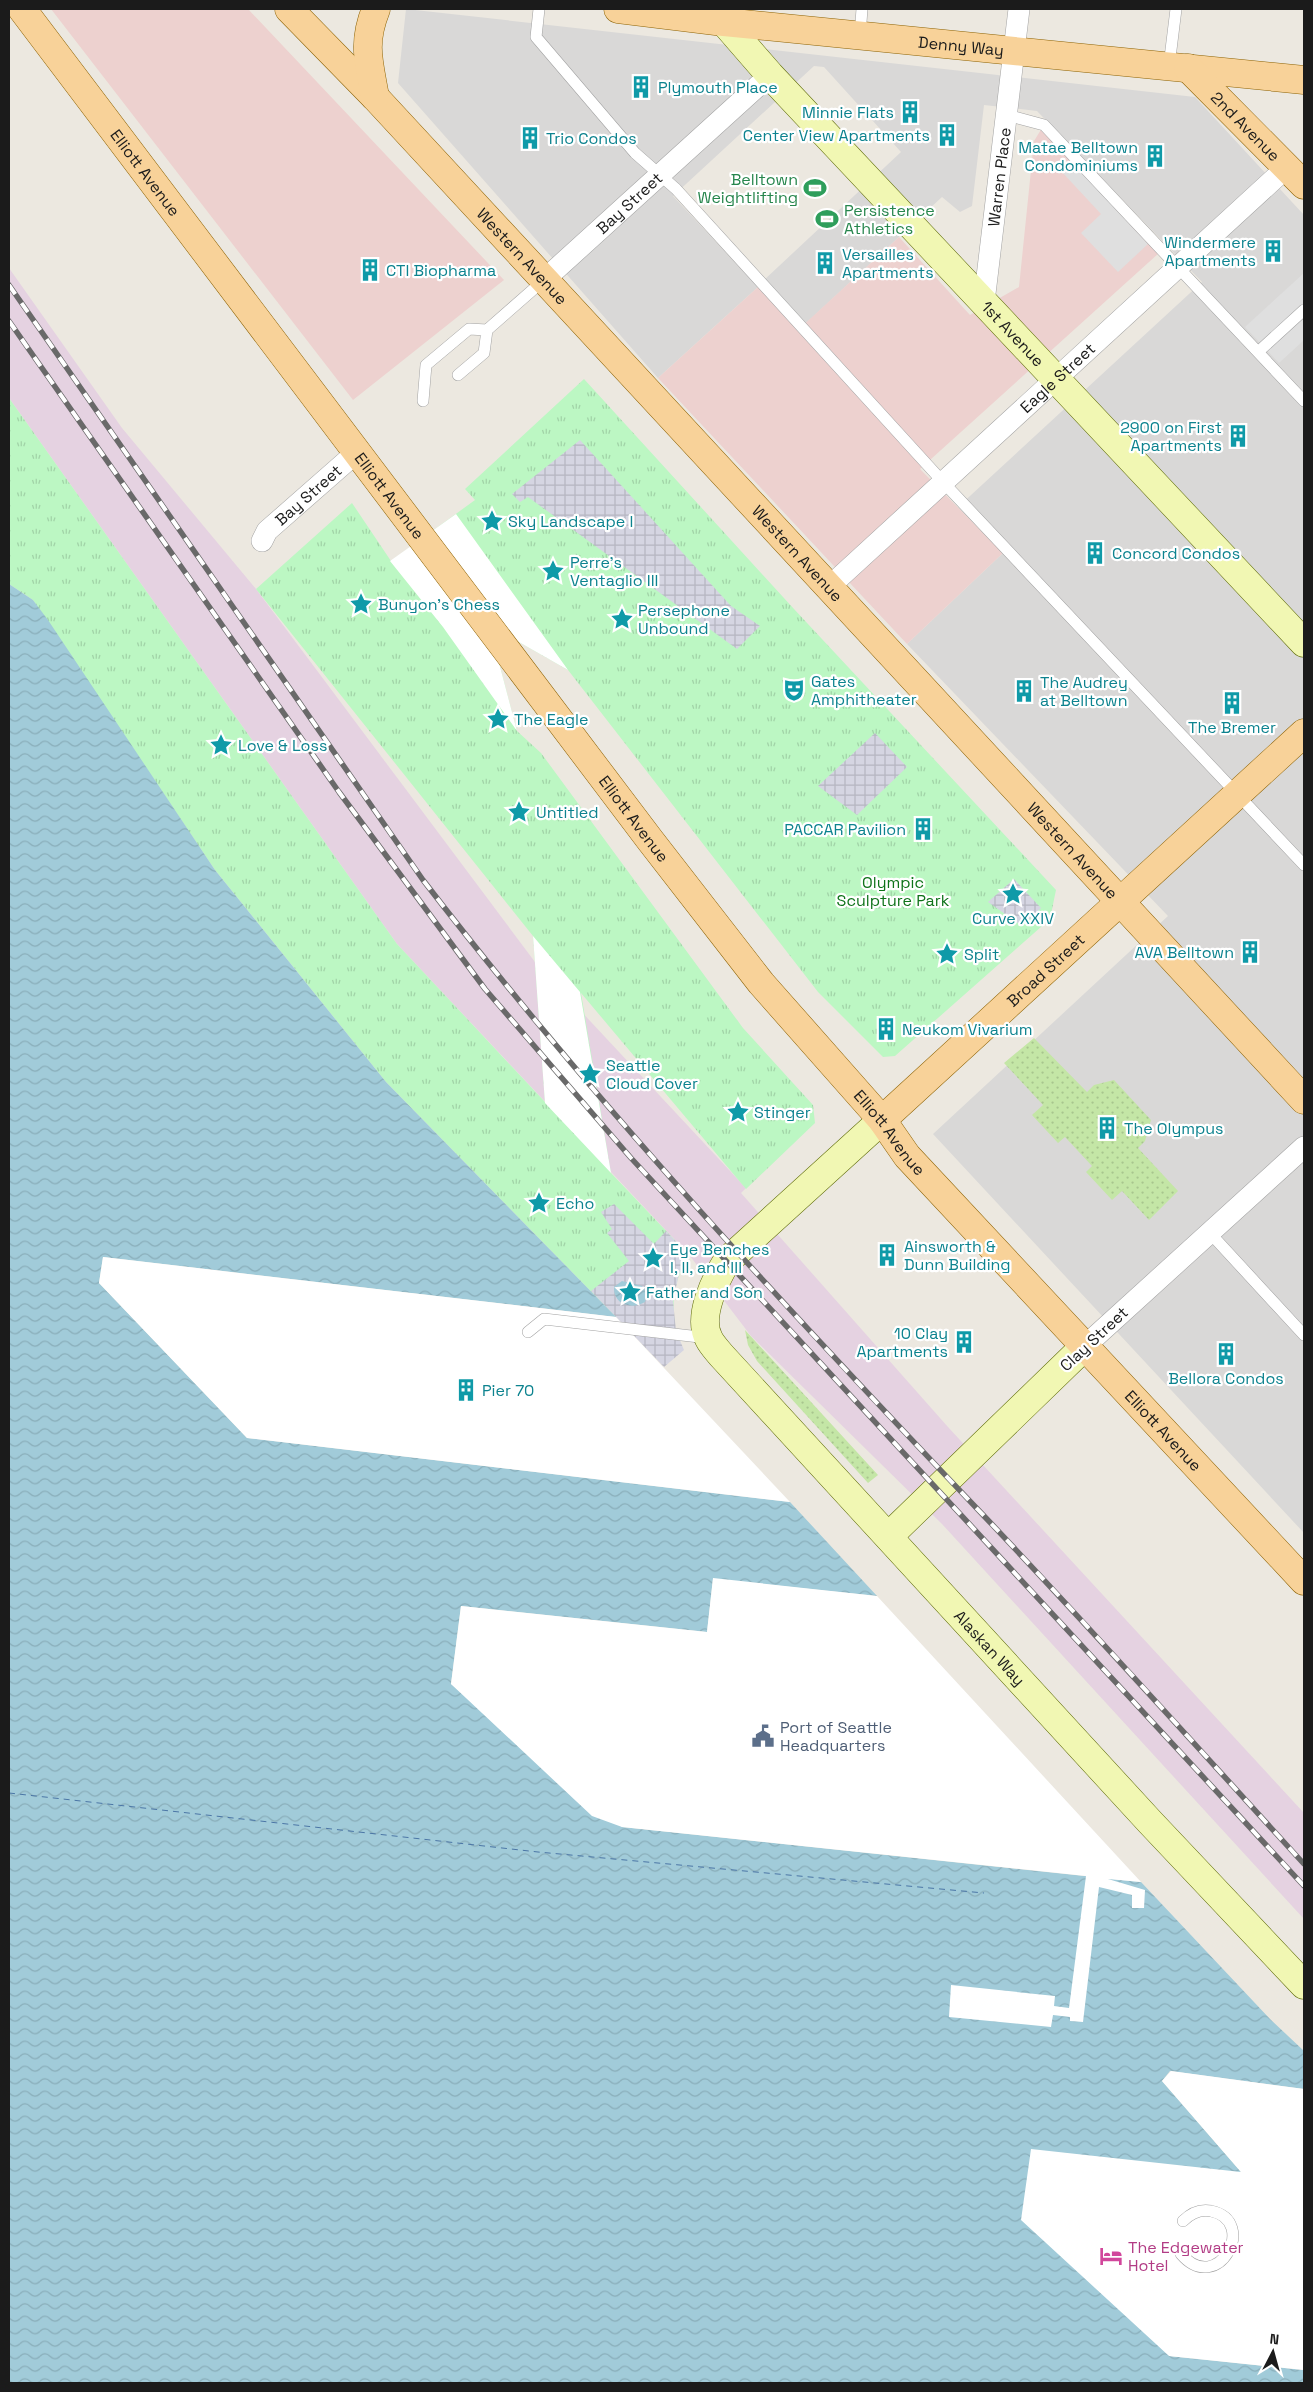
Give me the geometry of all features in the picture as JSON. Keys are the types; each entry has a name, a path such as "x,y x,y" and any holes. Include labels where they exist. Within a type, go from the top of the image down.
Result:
{"main road":[{"name":"Elliott Avenue","path":"22,9 650,840 761,983 882,1120 907,1156 1301,1572"},
{"name":"Western Avenue","path":"289,9 375,98 830,586 1304,1100"},
{"path":"375,98 366,48 368,29 376,9"},
{"name":"Denny Way","path":"618,9 861,22 1014,50 1304,80"},
{"name":"1st Avenue","path":"721,15 770,75 1057,378 1304,643"},
{"name":"2nd Avenue","path":"1179,67 1295,177"},
{"name":"Broad Street","path":"708,1338 706,1316 709,1296 716,1277 727,1261 1304,733"},
{"name":"Alaskan Way","path":"708,1338 721,1355 1143,1814 1302,1978"},
{"name":"Clay Street","path":"889,1536 1085,1346"}],"street":[{"name":"Warren Place","path":"984,302 1019,9"},
{"name":"Bay Street","path":"544,280 770,75"},
{"name":"Eagle Street","path":"830,586 1179,266 1295,177"},
{"name":"Bay Street","path":"262,541 267,531 357,452"},
{"name":"Clay Street","path":"1085,1346 1304,1147"}],"lane":[{"path":"539,9 536,38 635,153 676,188 943,482 1239,793 1304,865"},
{"path":"1176,9 1179,67"},
{"path":"1006,115 1044,125 1179,266 1304,401"},
{"name":"Bay Street","path":"487,330 544,280"},
{"path":"1258,352 1304,310"},
{"path":"423,401 426,365 469,329 487,330 484,353 458,375"},
{"path":"1210,1232 1304,1335"},
{"path":"528,1332 544,1319 708,1338"},
{"path":"1182,2254 1193,2264 1200,2266 1214,2265 1228,2255 1233,2238 1230,2225 1223,2217 1213,2212 1199,2211 1183,2221"}],"shaded area":[{"path":"51,9 248,9 504,280 353,400"},
{"path":"406,9 1195,97 1304,215 1304,1533 933,1134 1168,916 907,644 1003,553 958,507 1202,282 1037,111 984,105 972,206 960,212 942,197 804,325 763,281 901,152 824,67 814,66 673,196 758,287 658,378 398,83"},
{"path":"1042,128 1159,253 920,469 1003,553 907,644 658,378 758,287 798,330 899,237 970,315 1019,287 1034,141"},
{"path":"1072,162 1148,244 1118,272 1081,233 1101,214 1061,171"},
{"path":"9,268 122,428 256,589 535,962 746,1188 741,1193 948,1427 1304,1813 1304,1919 942,1524 751,1336 690,1256 397,944 9,398"},
{"path":"1304,273 1304,340 1279,363 1245,327"},
{"path":"580,440 731,606 760,626 737,649 528,497 520,502 512,494"},
{"path":"875,733 907,767 857,815 818,786"},
{"path":"1014,879 1041,908 1022,926 988,902"},
{"path":"614,1204 654,1244 666,1231 690,1256 679,1274 673,1301 676,1331 684,1350 664,1367 591,1291 629,1261 607,1233 612,1229 601,1212"}],"green space":[{"name":"Olympic Sculpture Park","path":"584,379 794,609 1056,890 1050,919 895,1056 883,1057 818,992 568,670 489,625 517,731 541,753 743,1028 813,1105 815,1123 746,1189 581,993 611,1173 690,1256 675,1288 675,1324 616,1317 386,1082 215,870 33,600 9,584 9,398 397,944 545,1102 533,936 256,589 352,503 391,561 475,500 465,489"},
{"path":"1034,1038 1087,1092 1094,1085 1114,1080 1151,1120 1145,1141 1138,1148 1178,1191 1149,1220 1122,1191 1112,1200 1086,1172 1092,1166 1065,1137 1058,1143 1032,1115 1043,1105 1004,1063"},
{"path":"745,1330 878,1475 868,1483 757,1361 748,1345"}],"water":[{"path":"9,584 33,600 215,870 386,1082 616,1317 103,1257 99,1283 247,1438 790,1502 877,1596 713,1579 707,1632 461,1606 451,1684 622,1827 1141,1882 1270,2019 1304,2051 1304,2089 1170,2071 1162,2081 1241,2172 1169,2356 1304,2370 1304,2383 9,2383"},
{"path":"622,1281 642,1286 647,1294 645,1302 629,1306 620,1302 614,1287"}],"pier":[{"path":"456,514 568,670 489,625 517,731 443,627 390,561"},
{"path":"533,936 580,992 611,1173 545,1103"},
{"name":"Pier 70","path":"103,1257 616,1317 790,1502 247,1438 99,1283"},
{"path":"713,1578 877,1596 1141,1882 1108,1879 1145,1890 1144,1908 1132,1908 1132,1895 1099,1887 1083,2022 1070,2021 1070,2017 1053,2015 1051,2027 949,2017 951,1985 1055,1996 1054,2006 1069,2008 1086,1876 622,1827 592,1816 451,1684 461,1606 707,1632"},
{"path":"1171,2071 1304,2089 1304,2370 1169,2356 1021,2220 1031,2149 1241,2172 1162,2081"}],"ferry route":[{"path":"9,1793 538,1852 984,1893"}],"railway":[{"path":"9,285 423,880 556,1046 767,1285 1066,1603 1304,1864"},
{"path":"9,321 339,792 485,989 631,1158 1304,1886"}],"place":[{"name":"Plymouth Place","path":"641,87"},
{"name":"Minnie Flats","path":"910,112"},
{"name":"Center View Apartments","path":"947,135"},
{"name":"Trio Condos","path":"530,138"},
{"name":"Matae Belltown Condominiums","path":"1155,156"},
{"name":"Belltown Weightlifting","path":"815,188"},
{"name":"Persistence Athletics","path":"827,219"},
{"name":"Windermere Apartments","path":"1273,251"},
{"name":"Versailles Apartments","path":"825,263"},
{"name":"CTI Biopharma","path":"370,270"},
{"name":"2900 on First Apartments","path":"1238,436"},
{"name":"Sky Landscape I","path":"492,521"},
{"name":"Concord Condos","path":"1095,553"},
{"name":"Perre’s Ventaglio III","path":"553,571"},
{"name":"Bunyon's Chess","path":"361,604"},
{"name":"Persephone Unbound","path":"622,619"},
{"name":"Gates Amphitheater","path":"794,690"},
{"name":"The Audrey at Belltown","path":"1024,691"},
{"name":"The Bremer","path":"1232,703"},
{"name":"The Eagle","path":"498,719"},
{"name":"Love & Loss","path":"221,745"},
{"name":"Untitled","path":"519,812"},
{"name":"PACCAR Pavilion","path":"923,829"},
{"name":"Curve XXIV","path":"1013,894"},
{"name":"AVA Belltown","path":"1250,952"},
{"name":"Split","path":"947,954"},
{"name":"Neukom Vivarium","path":"886,1029"},
{"name":"Seattle Cloud Cover","path":"590,1074"},
{"name":"Stinger","path":"738,1112"},
{"name":"The Olympus","path":"1107,1128"},
{"name":"Echo","path":"539,1203"},
{"name":"Ainsworth & Dunn Building","path":"887,1255"},
{"name":"Eye Benches I, II, and III","path":"653,1258"},
{"name":"Father and Son","path":"630,1292"},
{"name":"10 Clay Apartments","path":"964,1342"},
{"name":"Bellora Condos","path":"1226,1354"},
{"name":"Pier 70","path":"466,1390"},
{"name":"Port of Seattle Headquarters","path":"763,1736"},
{"name":"The Edgewater Hotel","path":"1111,2256"}]}
